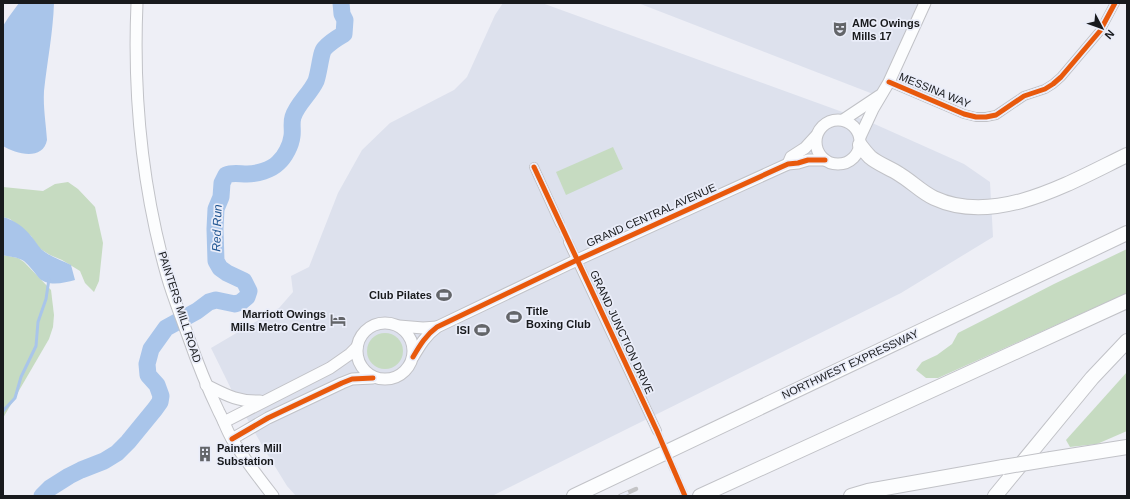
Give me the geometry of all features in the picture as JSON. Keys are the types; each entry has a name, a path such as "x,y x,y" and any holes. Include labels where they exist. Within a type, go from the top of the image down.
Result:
{"highway":[{"path":"860,141 870,157 899,173 921,191 934,198 962,208 1001,206 1042,195 1127,156"},
{"name":"NORTHWEST EXPRESSWAY","path":"574,496 1127,233"},
{"path":"700,496 1127,301"},
{"path":"995,496 1092,378 1127,341"},
{"path":"851,496 868,491 1003,467 1127,447"}],"street":[{"name":"PAINTERS MILL ROAD","path":"137,3 137,94 140,131 150,203 166,270 206,385 232,439 273,496"},
{"name":"GRAND CENTRAL AVENUE","path":"232,439 268,418 352,379 374,378 385,380 395,378 410,366 413,357 422,342 437,327 577,260 788,164 808,160 825,160 835,164 842,164 850,161 858,151 868,119 889,82 925,3"},
{"name":"MESSINA WAY","path":"889,82 964,114 986,118 996,116 1024,96 1045,89 1061,78 1100,31 1115,3"},
{"name":"GRAND CENTRAL AVENUE","path":"788,164 792,158 805,148 816,136 819,129 824,124 831,120 842,120 881,94"},
{"path":"842,120 852,124 857,130 860,141"},
{"path":"816,136 815,144 817,151 825,160"},
{"path":"534,167 560,224"},
{"name":"GRAND JUNCTION DRIVE","path":"568,242 657,431"},
{"name":"GRAND CENTRAL AVENUE","path":"224,422 330,368 357,347 361,335 368,328 376,324 386,322 399,326 422,328 437,327"},
{"path":"399,326 410,337 413,347 413,357"},
{"path":"357,347 357,356 360,365 374,378"},
{"path":"206,385 247,402 263,401"}],"shaded area":[{"path":"503,3 542,3 870,122 964,164 990,182 993,237 901,293 492,496 296,496 287,486 263,447 237,401 211,348 279,308 293,292 291,276 309,267 338,193 362,150 390,123 454,90 467,77 495,15"},
{"path":"638,3 931,3 886,99"}],"green space":[{"path":"613,147 623,169 566,195 556,172"},
{"path":"68,182 78,189 95,207 103,243 99,281 94,292 85,283 80,271 39,248 31,236 10,219 3,217 3,187 43,191 55,184"},
{"path":"1127,249 1127,293 938,378 926,378 916,370 922,362 937,355 952,344 958,333"},
{"path":"3,255 18,258 24,262 51,290 54,315 53,327 49,339 3,418"},
{"path":"385,333 395,336 400,341 403,351 400,361 395,366 385,369 375,366 370,361 367,351 370,341 375,336"},
{"path":"1127,372 1127,431 1097,444 1070,447 1066,440"}],"water":[{"path":"19,3 54,3 44,91 47,140 44,147 40,151 28,154 8,149 3,146 3,26"},
{"path":"3,217 22,227 44,252 71,265 75,280 56,284 47,283 39,278 24,261 3,255"}],"waterway":[{"name":"Red Run","path":"42,496 50,488 69,476 104,461 117,453 155,409 160,402 161,396 157,385 148,375 147,364 151,349 166,328 197,311 209,302 216,300 235,304 241,302 247,297 249,291 244,281 227,273 220,268 216,261 216,209 221,197 222,183 226,175 229,174 251,174 268,170 278,163 285,154 291,139 293,117 297,108 316,81 323,51 326,47 344,34 345,20 342,14 341,3"},
{"path":"3,411 15,398 21,377 36,346 38,322 46,299 49,279"}],"tunnel":[{"path":"560,224 568,242"},
{"path":"657,431 685,496"}],"railway":[{"path":"620,496 636,489"}],"cycle path":[{"path":"889,82 964,114 976,117 996,115 1024,96 1045,89 1061,77 1100,31 1115,3"},
{"path":"413,357 426,337 437,327 577,260 788,164 808,160 825,160"},
{"path":"534,167 657,431 685,496"},
{"path":"232,439 268,418 342,383 352,379 373,378"}],"place":[{"name":"AMC Owings Mills 17","path":"840,29"},
{"name":"Club Pilates","path":"444,295"},
{"name":"Title Boxing Club","path":"514,317"},
{"name":"Marriott Owings Mills Metro Centre","path":"338,320"},
{"name":"ISI","path":"482,330"},
{"name":"Painters Mill Substation","path":"205,454"}]}
